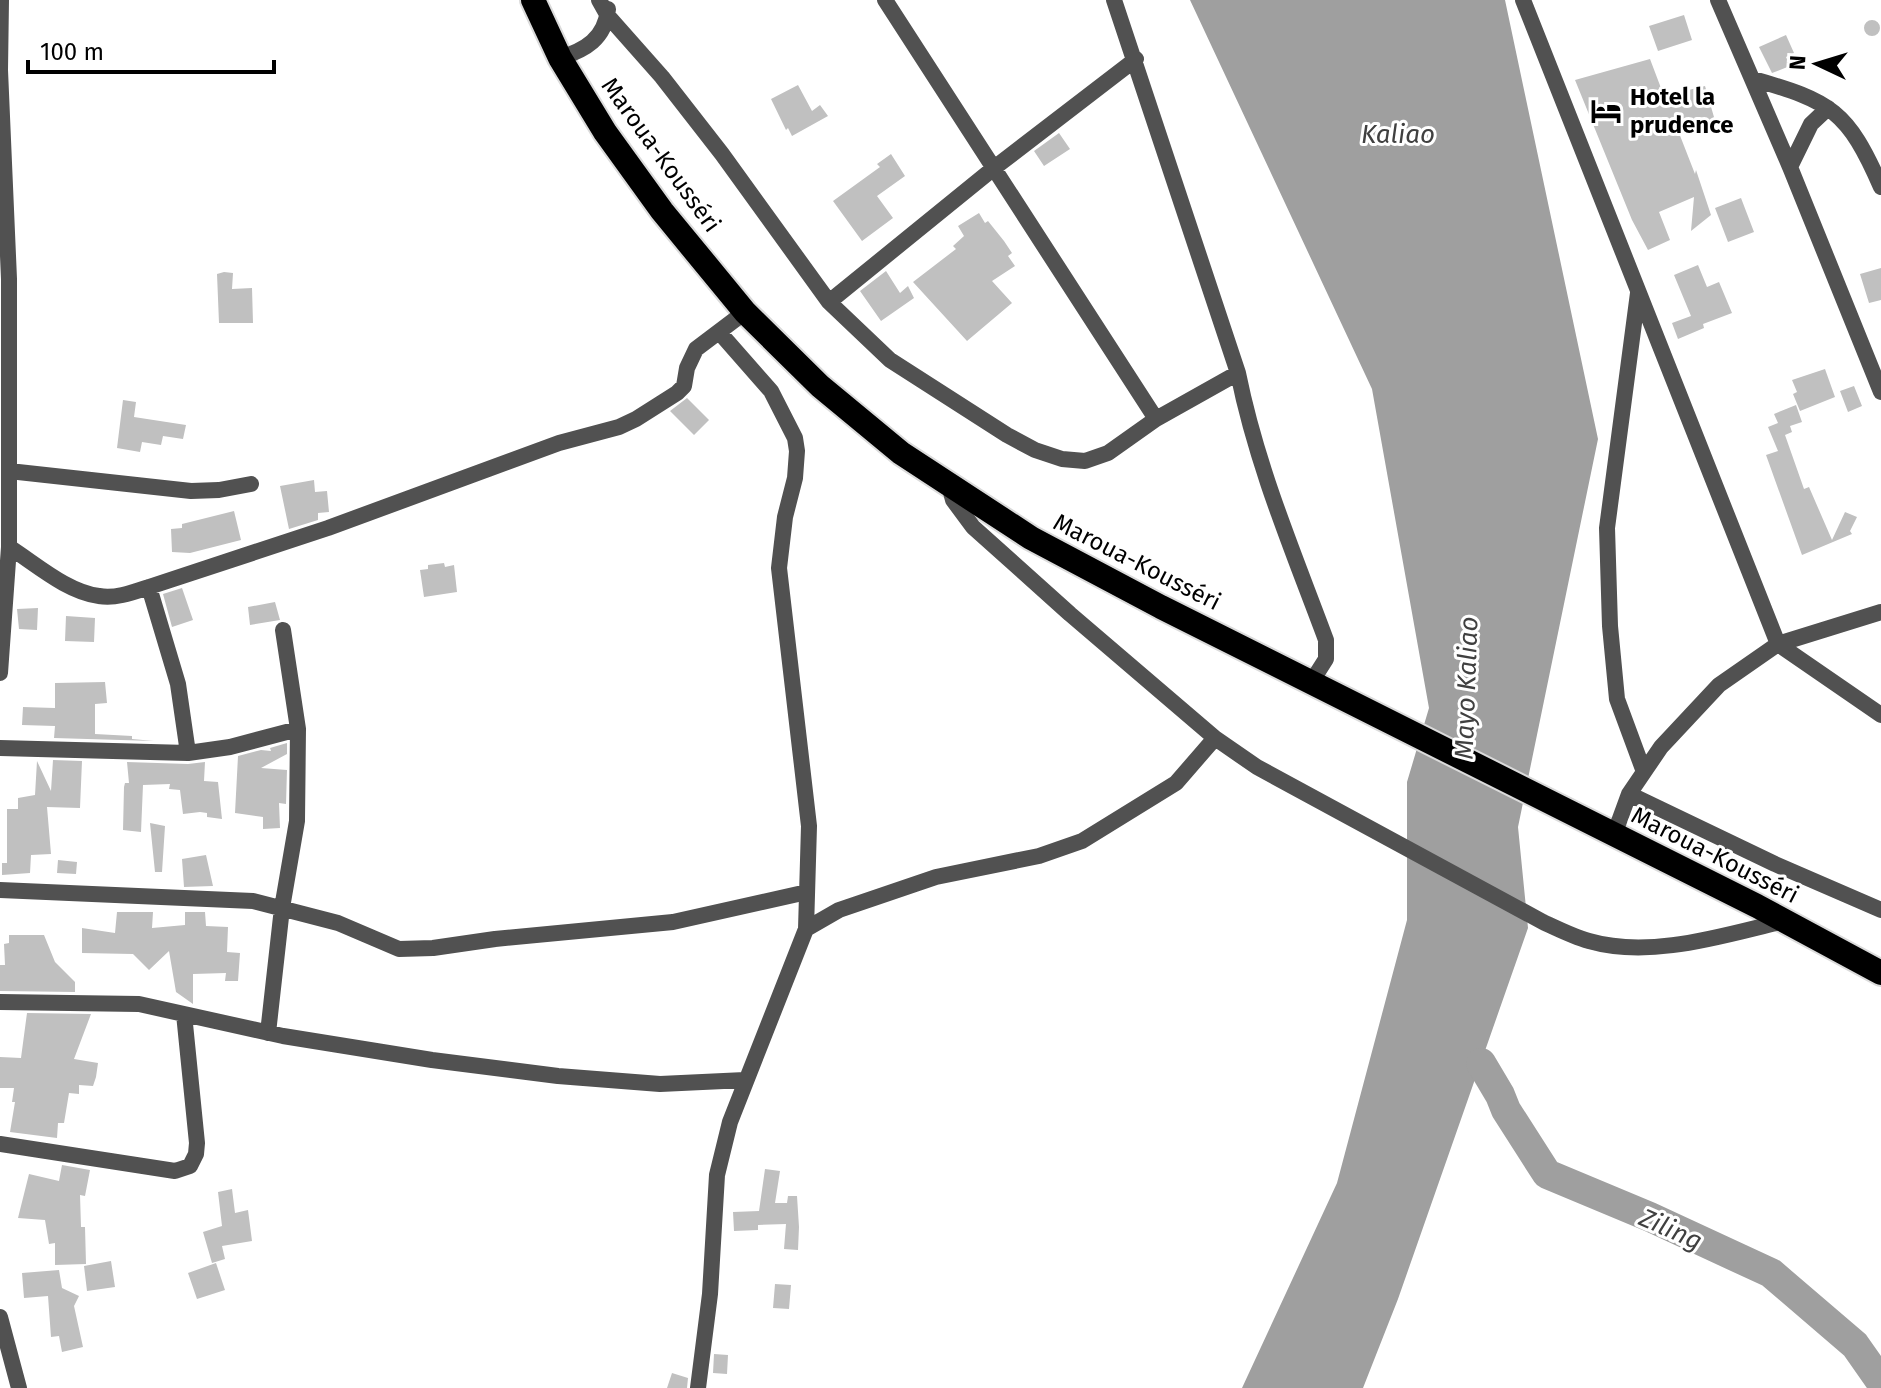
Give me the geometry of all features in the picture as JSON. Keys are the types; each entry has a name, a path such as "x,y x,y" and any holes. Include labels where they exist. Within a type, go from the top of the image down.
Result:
{"highway":[{"name":"Maroua-Kousséri","path":"533,0 560,58 605,132 662,211 745,312 820,386 901,453 1031,538 1161,607 1312,681 1881,973"}],"street":[{"path":"0,673 9,547 9,279 0,70 1,0"},
{"path":"599,0 609,8 722,154 829,302 890,360 1007,435 1035,450 1062,459 1085,461 1108,453 1156,419 1238,373"},
{"path":"885,0 1156,419"},
{"path":"1114,0 1238,373 1250,431 1272,500 1326,640 1326,659 1312,681"},
{"path":"1523,0 1778,644 1881,715"},
{"path":"1718,0 1881,392"},
{"path":"560,58 583,50 598,39 609,8"},
{"path":"829,302 994,168 1136,59"},
{"path":"1753,79 1805,94 1828,108 1848,126 1865,150 1881,187"},
{"path":"1790,167 1811,124 1828,108"},
{"path":"1638,290 1607,528 1610,626 1617,699 1644,772"},
{"path":"9,547 79,591 102,597 149,587 328,528 559,443 619,427 677,393 684,386 687,368 696,349 745,312"},
{"path":"698,1388 710,1294 717,1175 730,1122 745,1080 806,929 809,826 779,568 785,517 795,478 795,438 771,391 720,333"},
{"path":"9,471 191,491 251,484"},
{"path":"948,484 953,500 973,527 1215,738 1257,767 1543,922 1591,942 1639,947 1683,945 1784,921"},
{"path":"149,587 178,684 188,753"},
{"path":"1614,835 1629,794 1661,747 1719,685 1778,644 1881,612"},
{"path":"268,1033 282,908 297,821 298,729 283,630"},
{"path":"0,748 188,753 230,747 298,729"},
{"path":"806,929 839,910 936,877 1039,856 1082,841 1176,783 1215,738"},
{"path":"1629,794 1775,864 1881,910"},
{"path":"0,890 253,901 338,923 399,949 673,922 807,892"},
{"path":"0,1002 139,1004 268,1033 432,1060 558,1076 660,1084 745,1080"},
{"path":"0,1144 175,1171 190,1166 197,1143 184,1014"},
{"path":"0,1317 19,1388"}],"water":[{"name":"Kaliao","path":"1190,0 1505,0 1598,439 1518,827 1528,928 1398,1299 1363,1388 1242,1388 1337,1183 1407,920 1407,782 1429,708 1372,389"}],"building":[{"path":"1684,15 1692,40 1658,51 1649,26"},
{"path":"1869,20 1875,20 1880,28 1878,34 1869,36 1864,31 1864,25"},
{"path":"1786,35 1794,53 1786,57 1790,66 1772,73 1759,47"},
{"path":"1650,59 1664,96 1705,86 1716,124 1679,133 1711,215 1691,231 1694,197 1659,212 1670,240 1648,250 1632,220 1575,80"},
{"path":"798,85 812,111 820,105 828,116 792,136 771,99"},
{"path":"1059,133 1070,149 1044,166 1034,151"},
{"path":"891,154 905,176 877,196 893,218 862,241 833,201 880,167 877,164"},
{"path":"1741,198 1754,232 1728,242 1715,208"},
{"path":"979,213 1012,253 1008,256 1015,266 992,281 1012,303 967,341 913,282 956,249 953,246 964,236 958,226"},
{"path":"1698,265 1707,287 1719,282 1732,313 1703,324 1704,328 1678,339 1672,323 1691,316 1674,275"},
{"path":"1881,268 1881,300 1869,303 1860,274"},
{"path":"886,271 900,293 908,286 914,298 881,321 860,291"},
{"path":"233,273 232,289 252,288 253,323 219,323 217,274"},
{"path":"1825,369 1835,397 1800,411 1793,394 1797,392 1792,380"},
{"path":"1854,386 1862,406 1848,412 1840,391"},
{"path":"687,398 709,420 694,435 670,411"},
{"path":"123,400 136,402 134,417 186,425 183,439 163,436 161,445 142,442 140,452 117,448"},
{"path":"1796,405 1802,422 1790,426 1792,432 1785,435 1804,489 1809,487 1832,540 1845,512 1857,517 1850,531 1852,534 1802,555 1766,455 1778,451 1768,427 1778,423 1774,414"},
{"path":"314,480 315,492 327,491 329,512 318,513 318,520 289,529 280,486"},
{"path":"234,511 241,540 190,553 172,552 171,529"},
{"path":"444,563 445,567 454,565 457,592 424,597 420,570 428,569 428,565"},
{"path":"182,588 193,620 172,627 163,594"},
{"path":"275,602 280,620 250,625 248,607"},
{"path":"38,608 37,630 19,629 17,609"},
{"path":"66,616 95,618 94,642 65,641"},
{"path":"105,682 107,703 95,704 95,734 154,741 54,738 55,726 22,725 23,707 55,708 55,683"},
{"path":"287,743 287,754 261,768 287,770 286,804 279,803 280,828 263,829 263,817 235,813 238,756 261,750 271,751 270,748"},
{"path":"53,760 82,761 80,808 47,807 51,854 31,855 30,873 2,875 2,863 7,863 7,809 18,809 18,798 35,795 37,761 51,791"},
{"path":"127,762 205,762 204,781 218,782 222,819 207,817 207,813 200,812 183,814 180,790 169,789 170,784 143,785 141,832 123,830 124,787 125,783 129,783"},
{"path":"150,823 165,826 162,872 155,872"},
{"path":"206,855 213,886 184,887 182,859"},
{"path":"58,860 77,862 76,874 57,873"},
{"path":"117,912 153,912 152,928 185,925 185,912 205,912 206,926 228,927 227,952 240,953 238,981 225,981 226,973 193,974 193,1004 176,992 169,951 149,970 133,954 82,953 82,928 115,933"},
{"path":"9,935 44,935 55,962 75,982 75,992 0,991 0,965 5,965 4,944 9,943"},
{"path":"27,1013 91,1014 74,1059 98,1063 96,1077 93,1086 79,1085 79,1094 69,1093 64,1123 58,1123 57,1138 10,1132 14,1088 0,1088 0,1057 21,1058"},
{"path":"62,1165 90,1170 85,1196 80,1195 86,1264 55,1265 55,1243 49,1244 45,1220 18,1218 29,1174 59,1181"},
{"path":"765,1169 780,1171 775,1203 787,1203 788,1196 797,1196 798,1250 784,1249 786,1224 758,1225 758,1230 734,1231 733,1212 759,1211"},
{"path":"232,1189 235,1213 248,1210 252,1241 222,1246 225,1259 212,1263 203,1232 222,1226 218,1192"},
{"path":"111,1261 115,1287 87,1291 84,1266"},
{"path":"216,1263 225,1290 197,1299 188,1273"},
{"path":"59,1270 62,1288 79,1296 74,1306 83,1347 62,1352 59,1336 51,1337 48,1296 24,1298 22,1273"},
{"path":"775,1284 791,1285 789,1309 773,1308"},
{"path":"714,1354 728,1355 727,1374 713,1373"},
{"path":"672,1373 688,1378 687,1388 667,1388"}],"waterway":[{"name":"Ziling","path":"1481,1063 1506,1110 1547,1174 1771,1273 1855,1345 1881,1382"}],"place":[{"name":"Hotel la prudence","path":"1606,111"}],"water label":[{"name":"Mayo Kaliao","path":"1466,688"}]}
